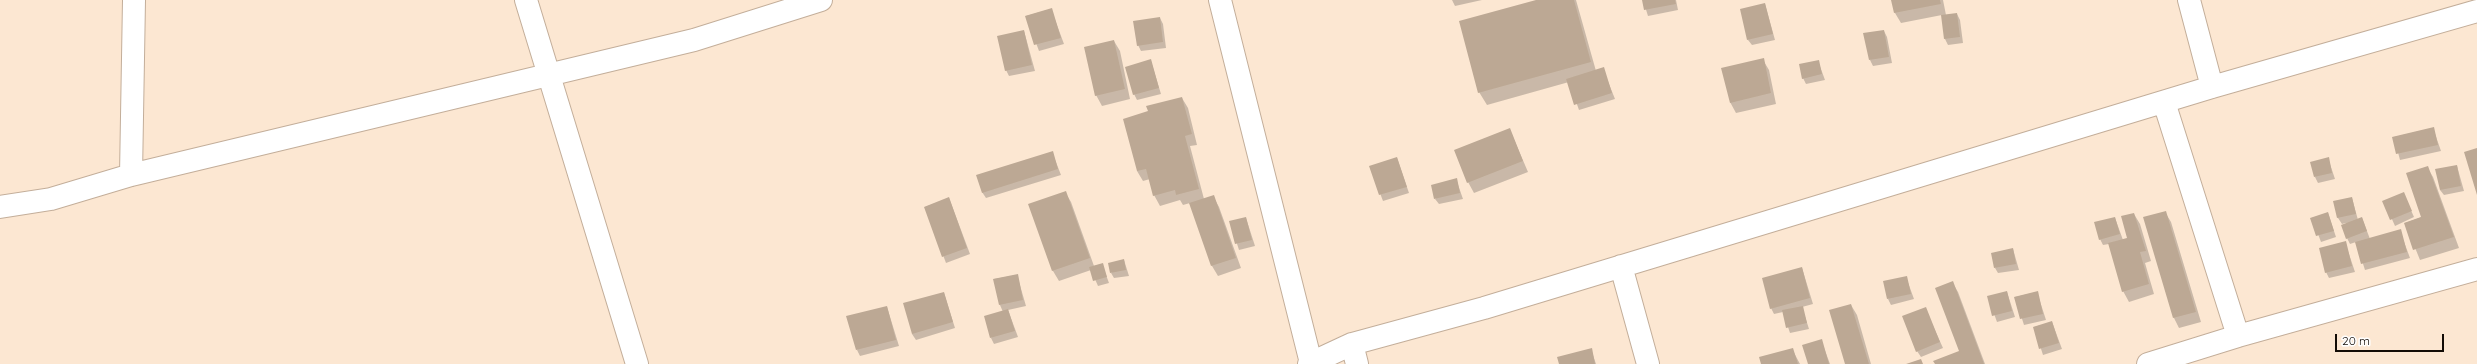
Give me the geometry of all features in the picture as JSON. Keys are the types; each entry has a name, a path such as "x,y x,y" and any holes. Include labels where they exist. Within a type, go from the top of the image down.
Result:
{"street":[{"path":"131,175 134,0"},
{"path":"526,0 637,364"},
{"path":"0,207 51,199 131,175 694,40 821,0"},
{"path":"1220,0 1310,364 1355,354 1484,308 2212,87 2477,11"},
{"path":"2189,0 2212,87"},
{"path":"2164,102 2238,336"},
{"path":"1621,266 1648,364"},
{"path":"2148,364 2238,336 2477,269"}],"building":[{"path":"1536,0 1574,0 1591,62 1478,93 1459,21"},
{"path":"1642,0 1675,0 1676,4 1644,10"},
{"path":"1891,0 1940,0 1941,4 1894,13"},
{"path":"1765,3 1773,34 1747,40 1740,9"},
{"path":"1052,8 1061,38 1034,45 1025,16"},
{"path":"1957,13 1960,37 1944,39 1941,15"},
{"path":"1160,17 1163,42 1137,46 1133,21"},
{"path":"1024,30 1032,65 1005,71 997,36"},
{"path":"1884,30 1889,57 1869,60 1863,33"},
{"path":"1114,40 1125,89 1095,96 1084,47"},
{"path":"1764,58 1771,93 1730,103 1721,68"},
{"path":"1151,59 1159,88 1133,95 1125,67"},
{"path":"1819,60 1822,74 1802,79 1799,64"},
{"path":"1604,67 1612,93 1574,105 1566,79"},
{"path":"1182,97 1192,134 1185,136 1199,189 1176,195 1175,190 1153,196 1146,169 1137,171 1123,119 1148,111 1146,106"},
{"path":"2434,127 2438,145 2396,154 2392,137"},
{"path":"1510,128 1523,161 1467,183 1454,150"},
{"path":"2477,148 2477,195 2464,152"},
{"path":"1053,151 1058,169 982,193 976,175"},
{"path":"1397,157 1407,187 1379,195 1369,166"},
{"path":"2329,157 2332,173 2314,177 2310,162"},
{"path":"2457,165 2461,186 2440,190 2435,169"},
{"path":"2428,166 2454,237 2413,250 2404,223 2421,217 2406,173"},
{"path":"1457,178 1460,193 1434,199 1431,185"},
{"path":"1066,191 1090,258 1052,271 1028,204"},
{"path":"2404,192 2412,211 2390,220 2382,201"},
{"path":"1214,195 1236,258 1211,266 1189,203"},
{"path":"949,197 967,248 942,257 924,207"},
{"path":"2352,197 2356,214 2337,218 2333,201"},
{"path":"2166,211 2196,312 2173,318 2143,217"},
{"path":"2328,212 2334,231 2316,236 2310,218"},
{"path":"2134,213 2146,251 2140,252 2149,284 2122,292 2108,243 2127,238 2121,216"},
{"path":"1246,217 1252,240 1235,244 1229,221"},
{"path":"2115,217 2120,234 2099,240 2094,222"},
{"path":"2362,217 2367,231 2346,239 2341,225"},
{"path":"2401,229 2407,252 2361,264 2355,242"},
{"path":"2346,241 2352,266 2325,273 2319,248"},
{"path":"2013,248 2016,264 1994,268 1991,253"},
{"path":"1124,259 1126,270 1110,273 1108,263"},
{"path":"1103,263 1107,277 1093,281 1089,267"},
{"path":"1802,267 1810,298 1770,309 1762,278"},
{"path":"1018,274 1023,300 999,305 993,279"},
{"path":"1907,276 1911,294 1887,299 1883,281"},
{"path":"1953,281 1984,364 1935,364 1933,361 1959,351 1935,288"},
{"path":"2007,291 2012,311 1992,316 1987,296"},
{"path":"2038,291 2043,314 2020,319 2014,297"},
{"path":"944,292 953,322 912,334 903,303"},
{"path":"1851,304 1869,364 1845,364 1829,310"},
{"path":"887,306 896,340 856,350 846,316"},
{"path":"1803,306 1807,323 1786,328 1782,310"},
{"path":"1926,307 1940,342 1916,352 1902,316"},
{"path":"1008,309 1015,331 990,338 984,316"},
{"path":"2052,321 2059,343 2039,349 2033,327"},
{"path":"1822,339 1829,364 1808,364 1802,345"},
{"path":"1592,348 1595,364 1559,364 1557,357"},
{"path":"1793,348 1798,364 1761,364 1759,357"},
{"path":"1921,359 1923,364 1906,364"}]}
